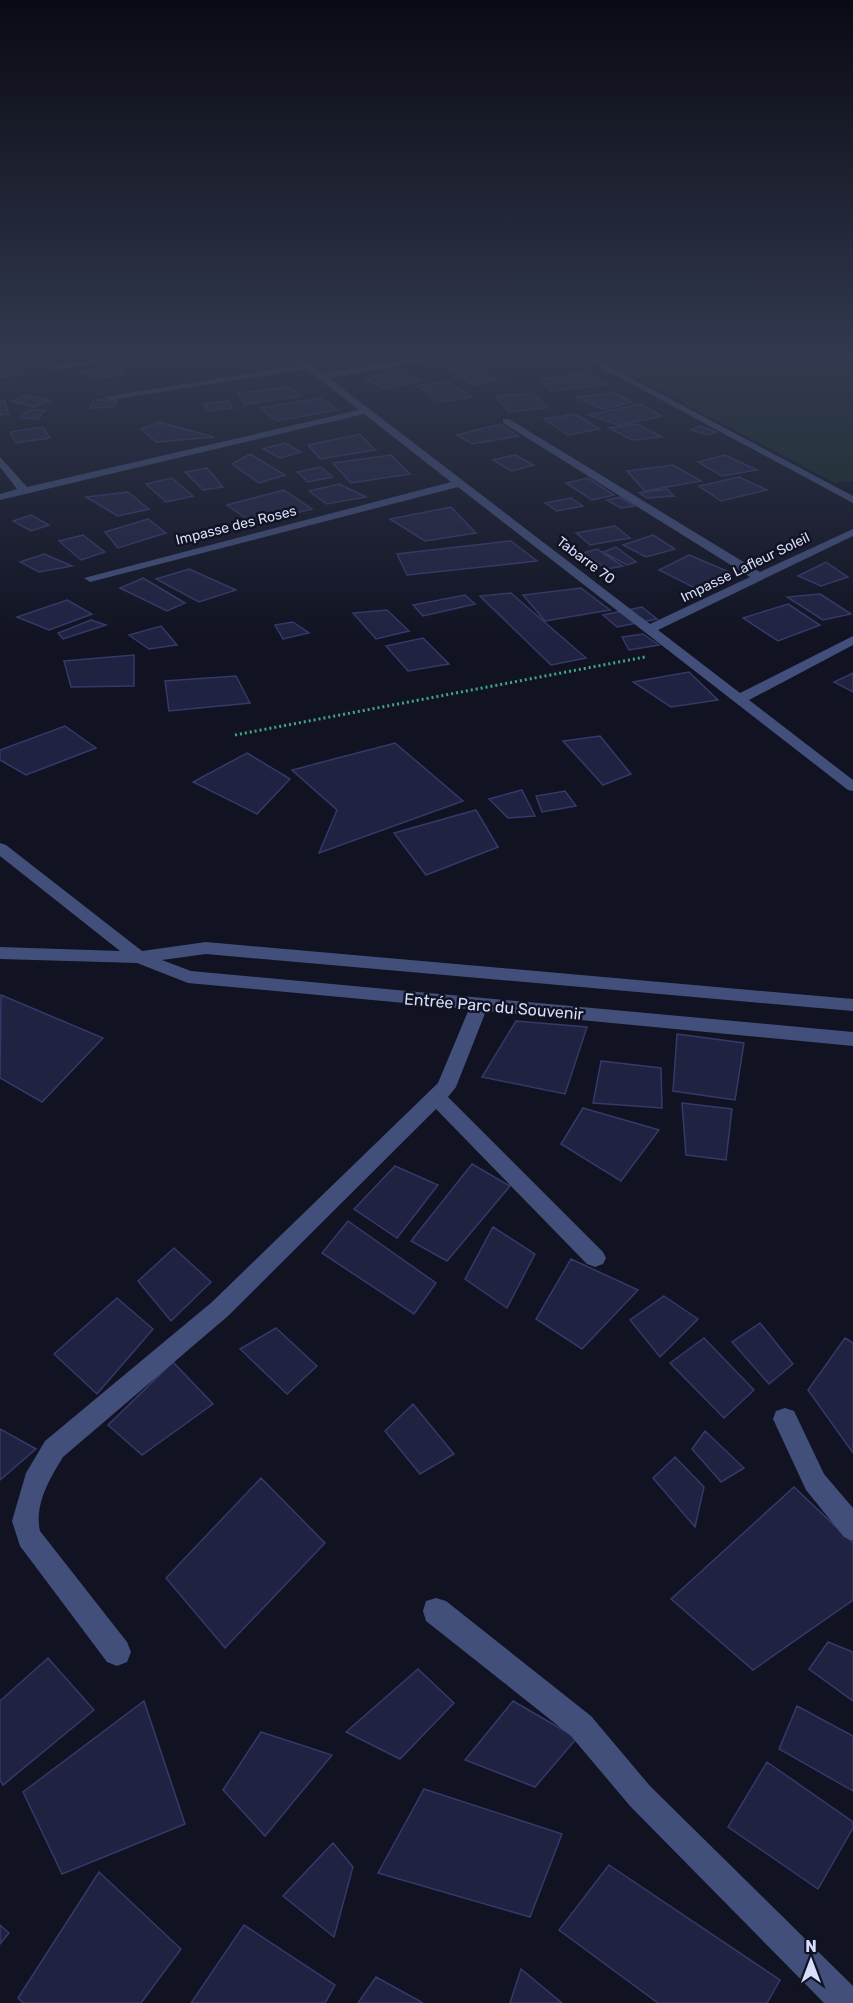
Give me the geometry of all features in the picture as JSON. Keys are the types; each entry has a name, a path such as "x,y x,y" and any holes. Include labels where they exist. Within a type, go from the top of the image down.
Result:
{"street":[{"path":"0,497 188,452"},
{"name":"Tabarre 70","path":"419,452 679,650 853,788"},
{"path":"557,452 759,577"},
{"path":"765,452 853,500"},
{"path":"0,460 24,491"},
{"name":"Impasse des Roses","path":"90,578 459,483"},
{"name":"Impasse Lafleur Soleil","path":"651,629 853,532"},
{"path":"740,699 853,640"},
{"path":"0,848 139,957"},
{"name":"Entrée Parc du Souvenir","path":"0,954 139,957 206,948 853,1005"},
{"name":"Entrée Parc du Souvenir","path":"139,957 188,977 853,1039"},
{"path":"117,1652 29,1537 25,1521 35,1481 54,1449 220,1309 446,1087 480,1004"},
{"path":"436,1097 596,1258"},
{"path":"785,1419 815,1482 844,1520 853,1528"},
{"path":"436,1611 581,1726 640,1796 847,2003"}],"path":[{"path":"234,735 679,650"}],"green space":[{"path":"777,452 853,452 853,481 835,483"}],"building":[{"path":"270,452 299,452 280,458"},
{"path":"314,452 360,452 320,459"},
{"path":"250,454 285,475 259,483 232,464"},
{"path":"391,455 410,474 351,483 333,463"},
{"path":"515,455 534,465 512,471 493,460"},
{"path":"725,455 757,470 722,476 698,462"},
{"path":"673,465 701,481 645,491 627,471"},
{"path":"321,467 333,477 308,482 297,472"},
{"path":"207,468 223,487 203,490 185,472"},
{"path":"739,477 767,490 721,501 699,486"},
{"path":"172,478 193,496 166,502 146,484"},
{"path":"588,478 614,495 592,500 566,483"},
{"path":"339,484 366,497 327,504 309,491"},
{"path":"667,489 674,496 647,498 639,493"},
{"path":"284,490 312,509 254,524 227,505"},
{"path":"128,492 149,509 118,516 86,497"},
{"path":"620,497 634,506 621,508 607,500"},
{"path":"571,498 583,506 557,511 545,503"},
{"path":"451,507 476,533 425,541 390,519"},
{"path":"31,515 49,525 31,531 13,521"},
{"path":"148,519 166,533 118,548 105,532"},
{"path":"615,526 630,538 590,545 576,533"},
{"path":"83,535 105,552 81,560 59,541"},
{"path":"653,535 675,549 646,557 623,545"},
{"path":"511,541 537,561 407,575 397,554"},
{"path":"616,547 636,562 627,565 603,552"},
{"path":"597,549 623,566 607,569 583,553"},
{"path":"44,554 72,566 39,572 20,562"},
{"path":"689,555 732,573 697,589 659,570"},
{"path":"826,562 848,577 821,586 798,576"},
{"path":"189,569 236,590 199,602 156,579"},
{"path":"143,578 185,603 167,611 120,588"},
{"path":"581,588 610,610 545,621 523,595"},
{"path":"511,593 586,658 551,665 480,596"},
{"path":"820,594 851,614 823,620 787,597"},
{"path":"465,595 475,604 423,616 413,605"},
{"path":"67,600 92,614 49,630 17,617"},
{"path":"788,604 820,625 778,641 743,618"},
{"path":"642,607 657,619 617,627 603,615"},
{"path":"387,610 409,631 376,639 353,613"},
{"path":"91,620 106,625 63,639 58,633"},
{"path":"293,622 309,633 283,639 275,625"},
{"path":"161,626 177,645 149,649 129,635"},
{"path":"643,634 659,645 629,650 622,637"},
{"path":"423,638 449,664 408,671 386,646"},
{"path":"134,655 134,686 71,687 64,661"},
{"path":"689,672 718,700 671,707 633,682"},
{"path":"853,673 853,692 834,682"},
{"path":"236,676 250,703 169,711 165,681"},
{"path":"65,726 96,748 26,775 0,760 0,750"},
{"path":"600,736 631,774 603,785 563,741"},
{"path":"395,743 463,801 319,853 337,810 292,770"},
{"path":"247,753 290,779 257,814 193,782"},
{"path":"522,790 535,816 508,818 489,799"},
{"path":"565,791 576,806 542,812 536,796"},
{"path":"476,810 498,847 426,875 394,833"},
{"path":"1,995 103,1038 42,1102 0,1078"},
{"path":"516,1021 587,1027 565,1094 482,1077"},
{"path":"677,1034 744,1043 735,1100 673,1091"},
{"path":"601,1061 661,1068 662,1108 593,1103"},
{"path":"682,1103 732,1109 726,1160 686,1155"},
{"path":"583,1108 659,1130 621,1181 561,1144"},
{"path":"472,1164 510,1186 447,1261 411,1241"},
{"path":"395,1166 438,1185 397,1238 354,1209"},
{"path":"348,1221 436,1283 414,1314 322,1253"},
{"path":"493,1227 535,1254 507,1308 465,1279"},
{"path":"174,1248 211,1282 171,1321 138,1281"},
{"path":"571,1259 638,1290 582,1349 536,1319"},
{"path":"664,1296 698,1319 660,1357 630,1320"},
{"path":"117,1298 153,1329 97,1394 54,1354"},
{"path":"760,1323 793,1364 769,1384 732,1342"},
{"path":"276,1328 317,1366 287,1394 240,1349"},
{"path":"704,1338 754,1390 724,1418 670,1363"},
{"path":"845,1338 853,1343 853,1453 808,1390"},
{"path":"173,1362 213,1404 142,1455 108,1425"},
{"path":"413,1404 454,1454 420,1474 385,1431"},
{"path":"0,1429 36,1449 0,1480"},
{"path":"705,1431 744,1468 721,1482 692,1449"},
{"path":"675,1457 704,1487 695,1527 653,1478"},
{"path":"261,1478 325,1543 225,1648 166,1578"},
{"path":"794,1487 853,1543 853,1600 753,1670 671,1599"},
{"path":"828,1642 853,1652 853,1701 809,1669"},
{"path":"48,1658 94,1710 3,1785 0,1780 0,1701"},
{"path":"418,1669 454,1703 400,1759 346,1732"},
{"path":"144,1701 185,1824 62,1874 23,1792"},
{"path":"513,1701 577,1738 535,1787 465,1760"},
{"path":"797,1706 853,1736 853,1791 779,1749"},
{"path":"261,1732 332,1755 265,1836 223,1790"},
{"path":"767,1762 853,1822 853,1828 818,1889 728,1827"},
{"path":"424,1789 562,1834 530,1917 378,1873"},
{"path":"333,1843 353,1867 334,1937 283,1896"},
{"path":"609,1865 780,1980 767,2003 658,2003 559,1930"},
{"path":"99,1872 181,1949 141,2003 23,2003 18,1998"},
{"path":"0,1925 9,1933 0,1944"},
{"path":"244,1925 335,1985 325,2003 191,2003"},
{"path":"521,1969 562,2003 510,2003"},
{"path":"376,1977 423,2003 358,2003"}]}
